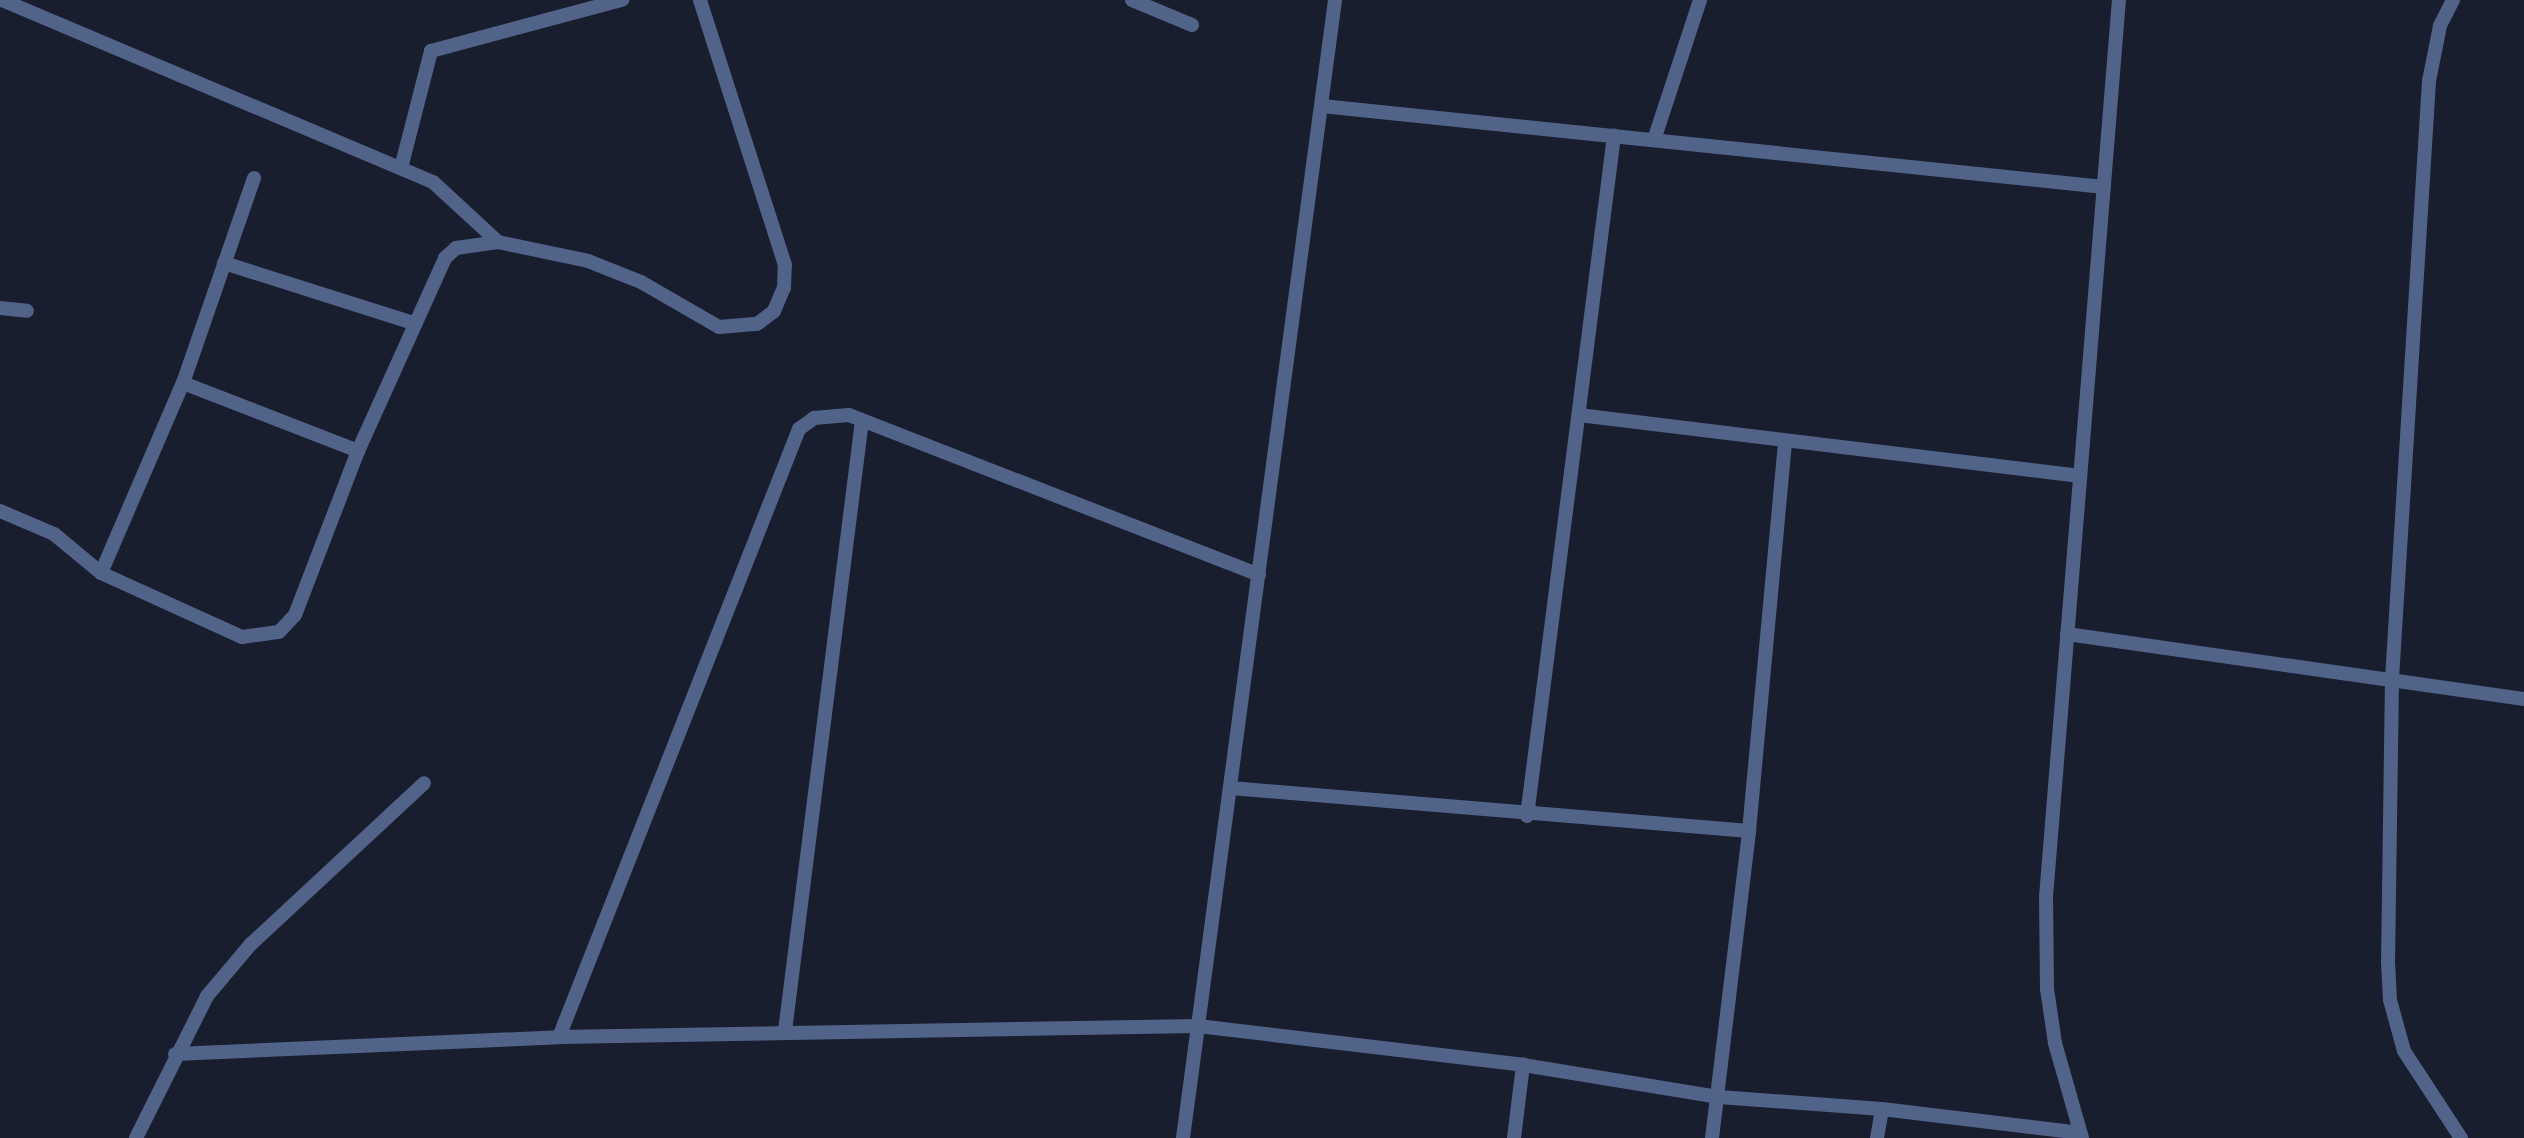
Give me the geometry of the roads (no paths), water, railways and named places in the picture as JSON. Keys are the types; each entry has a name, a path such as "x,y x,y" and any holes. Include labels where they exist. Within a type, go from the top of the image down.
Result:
{"street":[{"path":"2,0 433,181 498,242"},
{"path":"401,168 431,51 622,0"},
{"path":"0,511 54,534 101,573 242,637 279,632 295,615 358,451 445,258 456,248 498,242 614,269 719,327 757,324 774,311 784,288 785,265 700,0"},
{"path":"1132,0 1192,25"},
{"path":"1183,1138 1335,0"},
{"path":"1654,140 1700,0"},
{"path":"175,1054 559,1037 785,1031 1199,1026 1523,1065 1719,1097 1882,1109 2081,1135 2047,989 2046,897 2119,0"},
{"path":"2453,0 2440,26 2429,81 2392,679 2390,1000 2403,1051 2461,1138"},
{"path":"1322,106 2104,187"},
{"path":"1527,816 1614,136"},
{"path":"101,573 183,383 254,178"},
{"path":"225,262 416,324"},
{"path":"0,308 27,311"},
{"path":"183,383 358,451"},
{"path":"559,1037 799,429 814,418 833,415 862,421 1259,575"},
{"path":"1579,415 2080,476"},
{"path":"785,1031 862,421"},
{"path":"1712,1138 1749,831 1785,441"},
{"path":"2067,634 2524,699"},
{"path":"136,1138 175,1054 207,996 251,944 424,783"},
{"path":"1231,788 1527,816 1749,831"},
{"path":"1514,1138 1523,1065"},
{"path":"1877,1138 1882,1109"}]}
